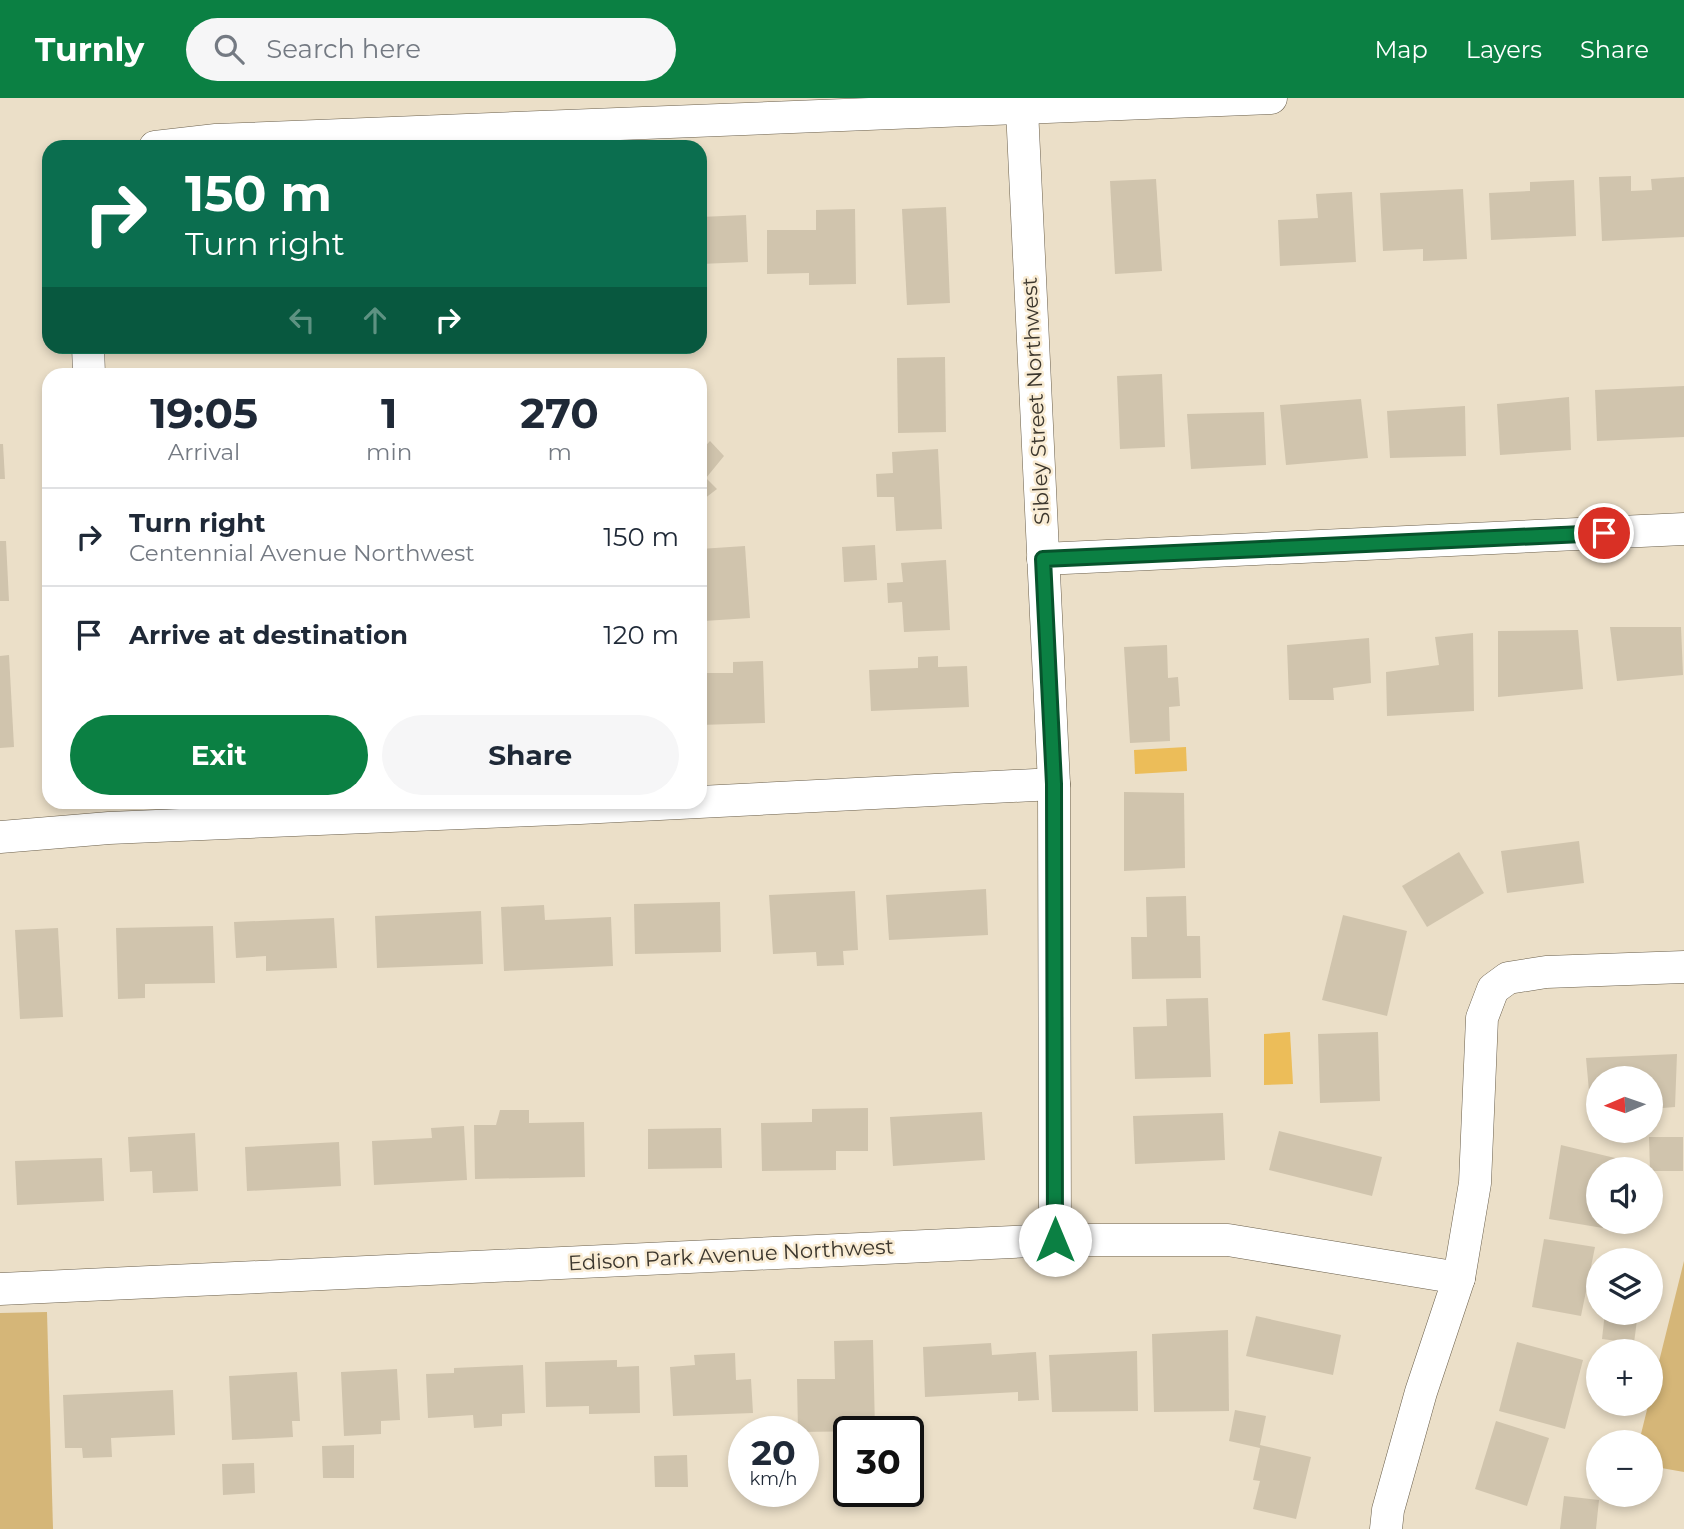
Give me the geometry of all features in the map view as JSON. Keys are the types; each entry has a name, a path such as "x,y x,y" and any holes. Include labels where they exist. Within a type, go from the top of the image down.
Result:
{"street":[{"path":"216,140 1271,98"},
{"name":"Sibley Street Northwest","path":"1022,109 1054,784 1055,1240"},
{"path":"1043,559 1684,529"},
{"path":"707,799 1054,784"},
{"path":"0,837 108,815 391,809"},
{"path":"1386,1529 1388,1510 1421,1392 1459,1278 1475,1183 1482,1018 1493,989 1508,978 1546,972 1684,967"},
{"name":"Edison Park Avenue Northwest","path":"0,1289 1055,1240 1228,1240 1459,1278"}],"shaded area":[{"path":"1186,747 1187,771 1135,774 1134,750"},
{"path":"1290,1032 1293,1084 1264,1085 1264,1034"},
{"path":"1684,1261 1684,1472 1663,1468 1663,1430 1642,1430 1645,1416 1663,1416 1663,1345"},
{"path":"47,1312 53,1529 0,1529 0,1313"}],"building":[{"path":"1631,176 1631,191 1652,190 1651,179 1684,177 1684,237 1602,241 1599,177"},
{"path":"1156,179 1162,271 1115,274 1110,181"},
{"path":"1574,180 1576,236 1491,240 1489,193 1530,191 1530,182"},
{"path":"1463,189 1467,259 1423,261 1423,249 1383,251 1380,193"},
{"path":"1352,192 1356,262 1280,266 1278,220 1318,218 1316,194"},
{"path":"946,207 950,303 907,305 902,209"},
{"path":"855,209 856,284 809,285 809,273 767,274 767,230 816,230 816,210"},
{"path":"746,215 748,262 707,264 707,217"},
{"path":"945,357 946,432 898,433 897,358"},
{"path":"1162,374 1165,447 1120,449 1117,376"},
{"path":"1684,386 1684,437 1597,441 1595,390"},
{"path":"1569,397 1571,450 1500,455 1497,404"},
{"path":"1361,399 1368,458 1286,465 1280,405"},
{"path":"1465,406 1466,456 1390,458 1387,411"},
{"path":"1264,412 1266,465 1191,469 1187,414"},
{"path":"710,441 724,456 707,477 707,444"},
{"path":"0,444 3,444 5,479 0,479"},
{"path":"938,449 942,529 896,531 894,497 877,497 876,474 893,473 892,452"},
{"path":"707,479 717,489 707,497"},
{"path":"0,541 6,541 9,601 0,601"},
{"path":"875,545 877,580 844,582 842,547"},
{"path":"745,546 750,618 707,621 707,549"},
{"path":"946,560 950,630 904,632 902,602 888,603 887,583 903,582 901,563"},
{"path":"1610,627 1681,627 1683,675 1617,681"},
{"path":"1578,630 1583,689 1498,697 1498,631"},
{"path":"1473,633 1474,711 1387,716 1386,672 1439,665 1435,637"},
{"path":"1369,638 1371,683 1333,688 1334,700 1289,700 1287,645"},
{"path":"1167,645 1168,678 1178,677 1180,706 1169,707 1170,741 1130,743 1124,647"},
{"path":"9,655 14,747 0,748 0,656"},
{"path":"938,656 938,667 967,666 969,707 871,711 869,670 918,668 918,657"},
{"path":"763,661 765,723 707,725 707,673 733,673 733,662"},
{"path":"1124,792 1184,793 1185,868 1124,871"},
{"path":"1579,841 1584,883 1507,893 1501,851"},
{"path":"1459,852 1484,893 1427,927 1402,886"},
{"path":"986,889 988,935 889,940 886,895"},
{"path":"855,891 858,950 843,951 844,965 817,966 816,952 773,954 769,895"},
{"path":"1186,896 1187,936 1200,936 1201,978 1132,979 1131,937 1147,937 1146,897"},
{"path":"720,902 721,952 635,954 634,904"},
{"path":"544,905 545,920 611,917 613,966 504,971 501,907"},
{"path":"481,911 483,964 377,968 375,916"},
{"path":"1343,915 1407,931 1387,1016 1322,1000"},
{"path":"334,918 337,968 266,971 266,956 236,958 234,922"},
{"path":"213,926 215,983 145,984 145,998 118,999 116,928"},
{"path":"58,928 63,1017 20,1019 15,930"},
{"path":"1208,998 1211,1077 1135,1079 1133,1027 1167,1026 1166,999"},
{"path":"1378,1032 1380,1101 1320,1103 1318,1034"},
{"path":"1677,1054 1675,1107 1663,1108 1663,1066 1587,1066 1586,1058"},
{"path":"868,1108 868,1151 836,1151 836,1170 762,1171 761,1123 812,1122 812,1109"},
{"path":"500,1110 529,1110 529,1123 584,1122 585,1177 475,1179 474,1125 496,1125"},
{"path":"982,1112 985,1160 893,1166 890,1117"},
{"path":"1223,1113 1225,1160 1135,1164 1133,1116"},
{"path":"464,1126 467,1180 374,1185 372,1141 432,1138 431,1128"},
{"path":"721,1128 722,1168 648,1169 648,1129"},
{"path":"1279,1131 1382,1157 1372,1196 1269,1170"},
{"path":"195,1133 198,1191 153,1193 152,1171 130,1172 128,1137"},
{"path":"1663,1137 1683,1137 1683,1171 1663,1171 1663,1157 1650,1157 1649,1143 1663,1143"},
{"path":"339,1142 341,1186 247,1191 245,1147"},
{"path":"1561,1145 1611,1157 1586,1157 1586,1225 1549,1219"},
{"path":"102,1158 104,1201 17,1205 15,1161"},
{"path":"1544,1239 1595,1247 1586,1248 1586,1291 1581,1316 1532,1307"},
{"path":"1256,1316 1341,1335 1333,1375 1246,1356"},
{"path":"1604,1325 1636,1325 1635,1339 1602,1339"},
{"path":"1228,1330 1229,1411 1154,1412 1152,1334"},
{"path":"873,1340 875,1416 833,1416 833,1432 819,1432 819,1416 798,1416 797,1379 835,1379 834,1341"},
{"path":"1517,1342 1583,1360 1565,1429 1499,1411"},
{"path":"991,1343 992,1355 1036,1352 1039,1400 1018,1401 1018,1392 925,1397 923,1347"},
{"path":"1137,1351 1138,1411 1052,1412 1049,1355"},
{"path":"735,1353 736,1380 751,1379 753,1413 673,1416 670,1367 695,1365 694,1355"},
{"path":"617,1360 617,1367 639,1366 640,1413 589,1414 589,1406 546,1407 545,1362"},
{"path":"523,1365 525,1413 502,1414 502,1426 474,1428 473,1415 428,1418 426,1374 454,1373 454,1368"},
{"path":"397,1369 400,1420 381,1421 381,1434 344,1436 341,1372"},
{"path":"297,1372 300,1421 292,1421 293,1437 232,1440 229,1376"},
{"path":"173,1390 175,1435 111,1438 112,1457 83,1458 82,1448 65,1448 63,1395"},
{"path":"1235,1410 1266,1416 1260,1445 1311,1457 1296,1519 1253,1509 1260,1481 1253,1480 1260,1448 1229,1441"},
{"path":"1496,1421 1549,1438 1527,1506 1475,1489"},
{"path":"354,1445 354,1478 323,1478 322,1446"},
{"path":"687,1455 688,1487 655,1487 654,1456"},
{"path":"254,1463 255,1493 223,1495 222,1464"},
{"path":"1564,1496 1586,1499 1586,1507 1598,1507 1596,1529 1560,1529"}],"route":[{"path":"1055,1240 1054,784 1043,559 1604,533"}]}
